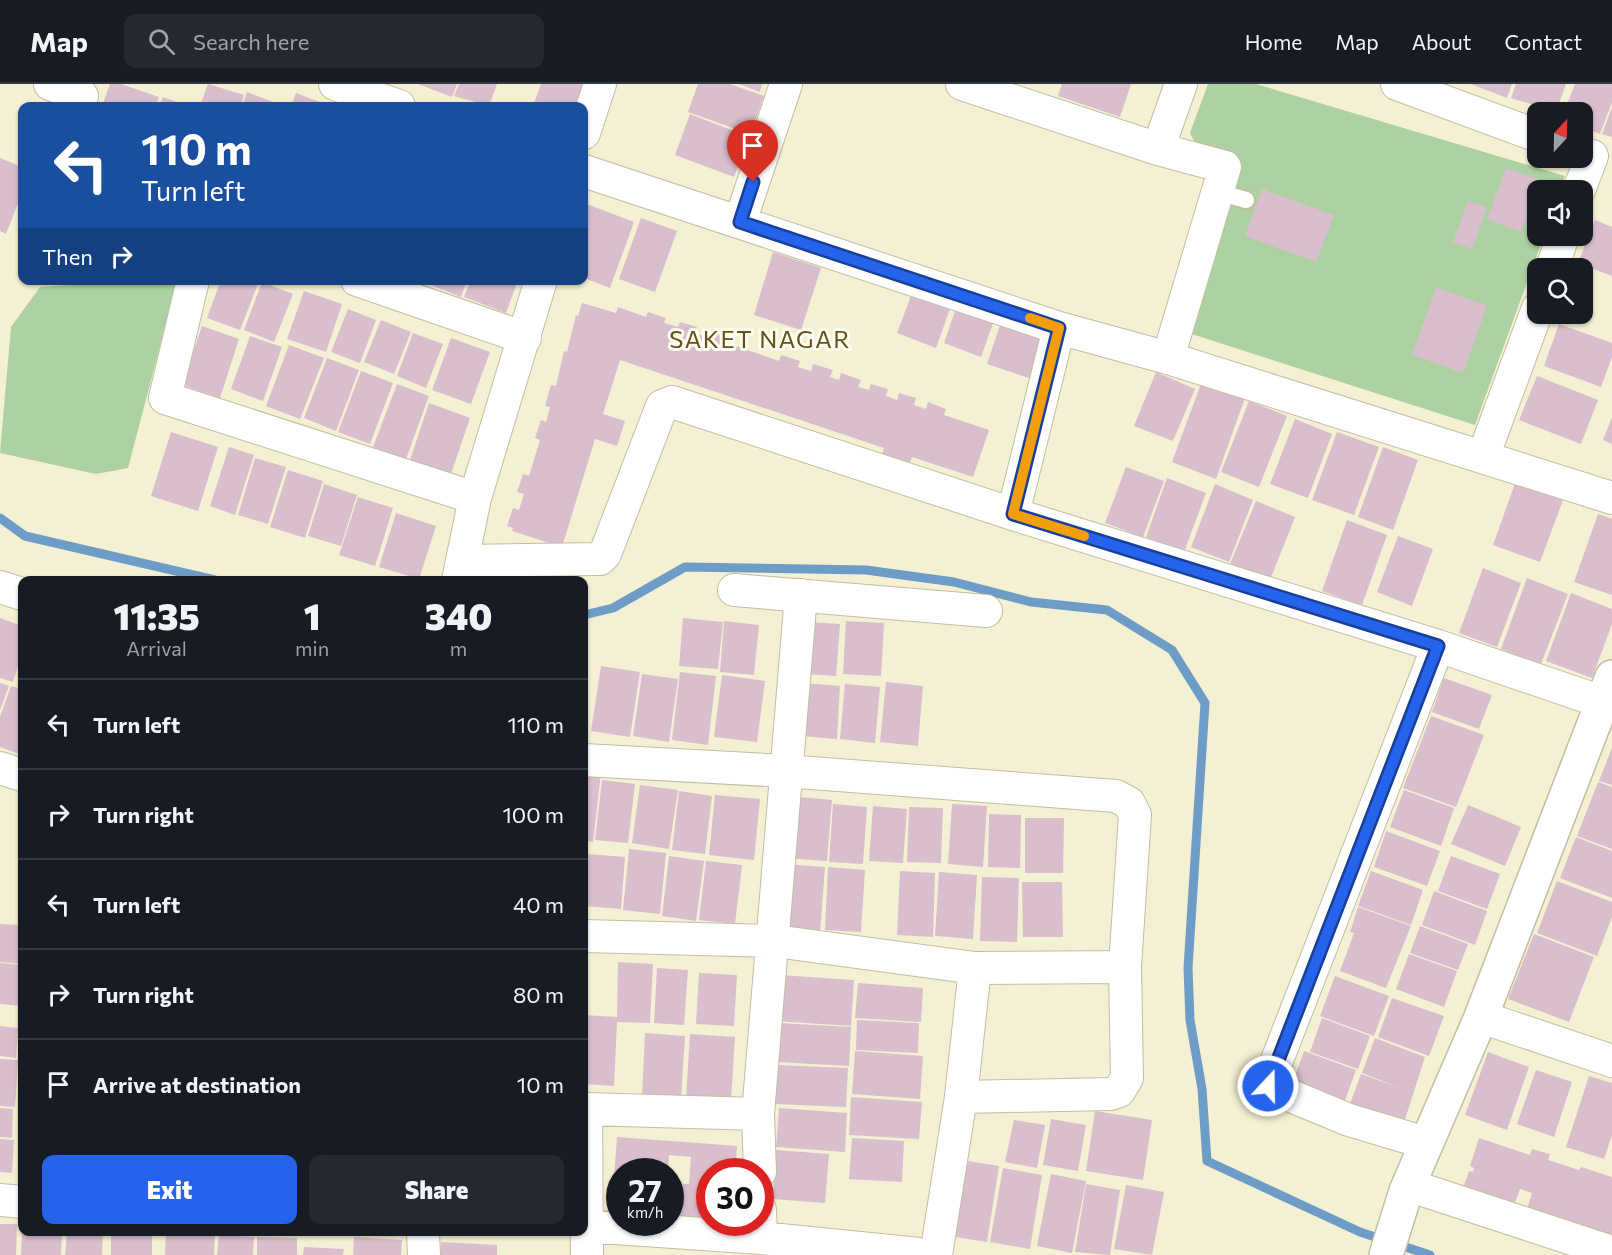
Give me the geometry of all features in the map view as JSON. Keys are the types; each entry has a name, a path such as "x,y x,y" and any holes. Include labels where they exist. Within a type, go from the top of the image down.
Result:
{"street":[{"path":"50,84 82,96"},
{"path":"335,84 387,102"},
{"path":"588,121 600,84"},
{"path":"740,222 786,84"},
{"path":"1158,149 1181,84"},
{"path":"1397,84 1527,132"},
{"path":"973,86 1158,149 1225,167 1232,196 1168,358"},
{"path":"1584,180 1595,157"},
{"path":"588,172 1059,328 1168,358 1612,498"},
{"path":"192,285 165,398 474,498"},
{"path":"371,285 525,338"},
{"path":"540,285 474,498 460,571 600,559 605,554 662,406 672,402 1013,514 1438,646 1607,689 1481,1017 1407,1188 1386,1255"},
{"path":"1483,457 1532,324"},
{"path":"1013,514 1059,328"},
{"path":"0,586 18,593"},
{"path":"734,590 986,611"},
{"path":"760,1158 758,1114 775,941 785,771 801,595"},
{"path":"1426,1143 1349,1120 1268,1086 1438,646"},
{"path":"588,760 785,771 1116,796 1129,803 1135,814 1125,967 1127,1077 1119,1091 1110,1094 961,1097"},
{"path":"0,768 18,774"},
{"path":"588,936 775,941 975,968 1125,967"},
{"path":"936,1255 961,1097 975,968"},
{"path":"1481,1017 1612,1061"},
{"path":"588,1109 758,1114"},
{"path":"1407,1188 1612,1252"},
{"path":"0,1200 18,1202"},
{"path":"774,1226 929,1255"},
{"path":"587,1241 696,1230"},
{"path":"423,1236 424,1255"}],"green space":[{"path":"1208,84 1256,84 1527,165 1527,168 1538,168 1565,176 1564,180 1527,180 1527,246 1540,246 1536,258 1527,258 1527,283 1475,425 1173,328 1214,182 1190,133"},
{"path":"176,285 128,468 96,474 0,453 11,327 40,287"}],"building":[{"path":"110,84 121,84 159,97 157,102 103,102"},
{"path":"208,84 244,95 241,102 201,102"},
{"path":"418,84 457,84 452,97"},
{"path":"459,84 497,84 490,102 475,102 454,96"},
{"path":"541,84 592,84 585,102 534,102"},
{"path":"698,84 730,84 764,96 750,134 688,112"},
{"path":"739,84 762,84 760,92"},
{"path":"1062,84 1131,84 1120,117 1058,96"},
{"path":"1471,84 1512,84 1507,98"},
{"path":"1516,84 1566,84 1560,102 1527,103 1511,98"},
{"path":"1575,84 1612,84 1612,102 1600,134 1593,131 1593,102 1568,102"},
{"path":"247,92 273,102 243,102"},
{"path":"296,93 320,102 293,102"},
{"path":"163,97 177,102 161,102"},
{"path":"1612,107 1612,137 1602,134"},
{"path":"690,114 749,137 734,177 675,155"},
{"path":"0,158 18,165 18,203 6,234 0,231"},
{"path":"1506,168 1541,180 1527,180 1527,216 1521,232 1487,219"},
{"path":"1262,189 1334,215 1316,262 1245,236"},
{"path":"1468,201 1487,207 1472,249 1453,242"},
{"path":"588,205 634,222 610,288 588,280"},
{"path":"641,218 677,231 655,292 619,279"},
{"path":"1595,220 1612,227 1612,276 1593,269 1593,258 1580,258 1585,246 1593,246"},
{"path":"773,252 821,268 801,330 754,315"},
{"path":"219,285 257,285 240,330 207,318"},
{"path":"261,285 270,285 293,294 274,342 244,330"},
{"path":"431,285 465,285 461,297"},
{"path":"469,285 516,285 506,313 464,297"},
{"path":"1436,287 1487,306 1463,373 1412,355"},
{"path":"914,288 952,303 936,348 897,333"},
{"path":"304,291 342,304 326,352 287,339"},
{"path":"958,302 996,315 981,357 944,343"},
{"path":"582,303 616,313 618,307 646,317 648,312 666,318 664,323 678,327 680,322 697,327 695,333 706,337 708,331 729,338 727,343 779,361 781,355 800,361 798,367 811,371 813,364 833,370 830,377 839,380 841,373 861,380 858,387 869,390 871,384 888,389 886,396 897,400 899,393 916,398 914,405 926,409 928,402 946,409 944,415 989,430 973,477 912,457 906,474 878,465 884,448 620,360 603,414 625,421 617,446 595,439 562,547 512,531 513,528 507,526 513,508 519,510 524,494 517,492 523,474 529,476 540,440 535,438 541,420 546,422 550,407 545,406 551,385 556,386 564,351 567,352 576,315 578,316"},
{"path":"348,309 376,320 360,363 331,352"},
{"path":"1002,319 1048,334 1032,379 987,364"},
{"path":"381,320 411,332 394,374 364,362"},
{"path":"1559,324 1612,343 1612,357 1601,387 1544,366"},
{"path":"202,326 239,339 220,398 182,385"},
{"path":"413,333 443,344 426,388 397,376"},
{"path":"250,336 282,347 263,401 231,389"},
{"path":"451,338 490,352 471,404 432,390"},
{"path":"289,345 324,358 300,419 266,406"},
{"path":"327,358 359,370 336,431 304,418"},
{"path":"361,371 393,383 370,444 338,432"},
{"path":"1156,372 1195,389 1173,441 1134,426"},
{"path":"1537,376 1598,400 1581,444 1519,420"},
{"path":"1202,381 1245,398 1216,479 1172,462"},
{"path":"397,384 429,396 406,459 373,447"},
{"path":"1249,401 1287,416 1259,487 1221,472"},
{"path":"429,403 470,418 451,474 410,460"},
{"path":"1612,417 1612,444 1603,440"},
{"path":"1295,419 1332,434 1308,498 1270,484"},
{"path":"171,432 218,447 198,511 151,496"},
{"path":"1337,432 1379,447 1354,515 1312,500"},
{"path":"229,447 254,455 235,515 210,506"},
{"path":"1383,447 1418,460 1393,530 1358,517"},
{"path":"255,458 286,467 268,524 238,515"},
{"path":"1126,467 1164,481 1143,537 1105,523"},
{"path":"288,470 323,481 305,538 270,527"},
{"path":"1518,475 1566,492 1540,562 1493,545"},
{"path":"1167,478 1206,493 1184,552 1146,537"},
{"path":"324,484 357,495 341,546 308,536"},
{"path":"1215,484 1253,500 1229,562 1191,547"},
{"path":"358,497 393,508 375,566 339,555"},
{"path":"1256,501 1295,517 1270,580 1230,564"},
{"path":"396,513 436,526 420,576 409,576 379,567"},
{"path":"1598,514 1612,519 1612,595 1574,582"},
{"path":"1347,520 1387,535 1362,605 1322,591"},
{"path":"1398,536 1433,549 1412,606 1377,592"},
{"path":"1483,568 1521,583 1497,647 1459,633"},
{"path":"1527,578 1568,594 1541,664 1501,649"},
{"path":"1571,593 1612,609 1612,624 1592,678 1546,661"},
{"path":"0,618 18,625 18,666 13,682 0,678"},
{"path":"683,618 723,622 718,669 679,666"},
{"path":"724,621 759,625 754,675 720,672"},
{"path":"846,621 884,623 881,676 843,674"},
{"path":"809,622 840,624 836,676 806,674"},
{"path":"601,666 640,672 630,737 591,731"},
{"path":"680,672 716,676 708,745 672,740"},
{"path":"642,674 678,679 669,742 633,736"},
{"path":"722,675 765,681 757,742 714,737"},
{"path":"1444,678 1492,695 1479,729 1432,712"},
{"path":"886,682 923,686 918,746 880,742"},
{"path":"0,683 9,686 0,710"},
{"path":"803,683 840,686 837,739 799,736"},
{"path":"845,684 880,687 875,743 840,739"},
{"path":"11,686 18,688 18,754 0,747 0,717"},
{"path":"1431,716 1484,735 1456,807 1403,788"},
{"path":"1612,748 1612,785 1599,781"},
{"path":"588,771 601,773 593,842 588,841"},
{"path":"602,780 635,784 628,843 595,840"},
{"path":"1598,782 1612,787 1612,849 1577,836"},
{"path":"640,785 678,790 669,849 632,843"},
{"path":"1404,790 1454,808 1441,846 1390,827"},
{"path":"679,791 712,796 705,854 672,850"},
{"path":"715,795 760,799 754,860 709,855"},
{"path":"788,796 832,800 827,861 784,858"},
{"path":"833,804 867,807 863,864 829,862"},
{"path":"952,804 987,806 983,867 948,864"},
{"path":"1468,805 1521,827 1505,866 1451,844"},
{"path":"873,806 907,809 903,863 869,861"},
{"path":"909,807 943,808 941,863 907,862"},
{"path":"989,814 1021,815 1020,868 988,867"},
{"path":"1025,818 1064,818 1063,873 1025,873"},
{"path":"1386,831 1440,851 1427,886 1374,867"},
{"path":"1576,837 1612,851 1612,898 1560,878"},
{"path":"629,849 666,853 660,914 623,910"},
{"path":"588,854 625,857 621,909 588,906"},
{"path":"669,856 704,861 696,921 662,916"},
{"path":"1451,856 1500,874 1487,909 1438,891"},
{"path":"706,861 742,865 735,924 699,920"},
{"path":"783,864 825,867 820,932 779,930"},
{"path":"828,867 865,870 861,932 825,930"},
{"path":"900,871 935,873 933,937 897,935"},
{"path":"1371,871 1423,890 1411,925 1358,906"},
{"path":"939,872 977,875 973,939 935,936"},
{"path":"982,877 1019,878 1017,942 980,941"},
{"path":"1557,881 1612,902 1612,917 1597,956 1537,933"},
{"path":"1022,882 1062,882 1063,937 1023,937"},
{"path":"1434,891 1487,911 1475,945 1422,925"},
{"path":"1358,907 1411,926 1386,988 1340,971 1354,933 1350,932"},
{"path":"0,924 18,925 18,964 0,962"},
{"path":"1420,926 1468,944 1458,970 1410,953"},
{"path":"1534,934 1594,957 1569,1022 1508,999"},
{"path":"1409,954 1457,971 1444,1007 1396,989"},
{"path":"618,962 653,964 650,1023 617,1022 614,1086 588,1084 588,1015 617,1017"},
{"path":"0,963 18,965 18,1006 0,1004"},
{"path":"657,968 688,970 684,1025 654,1023"},
{"path":"699,973 737,975 734,1026 696,1024"},
{"path":"779,975 854,980 851,1026 776,1021"},
{"path":"1335,976 1389,996 1374,1036 1320,1016"},
{"path":"858,983 923,988 921,1022 855,1018"},
{"path":"1392,998 1444,1016 1429,1056 1378,1037"},
{"path":"1322,1018 1370,1036 1358,1069 1310,1052"},
{"path":"857,1020 919,1023 918,1053 856,1050"},
{"path":"779,1023 851,1027 849,1066 776,1062"},
{"path":"0,1026 18,1028 16,1058 0,1056"},
{"path":"645,1033 685,1036 681,1099 642,1096"},
{"path":"690,1034 735,1037 731,1101 686,1098"},
{"path":"1375,1038 1425,1057 1400,1135 1346,1115 1361,1074 1400,1088 1362,1073"},
{"path":"855,1051 923,1056 920,1099 852,1094"},
{"path":"1304,1051 1356,1070 1342,1109 1290,1090"},
{"path":"1488,1052 1529,1067 1507,1130 1465,1115"},
{"path":"0,1059 18,1060 15,1107 0,1106"},
{"path":"776,1065 848,1068 846,1107 774,1104"},
{"path":"1536,1070 1572,1082 1554,1137 1517,1124"},
{"path":"1589,1076 1612,1083 1612,1135 1604,1159 1566,1147"},
{"path":"851,1097 922,1102 919,1139 849,1135"},
{"path":"0,1108 13,1109 12,1138 0,1137"},
{"path":"779,1108 847,1113 845,1152 776,1147"},
{"path":"1095,1111 1152,1120 1143,1180 1086,1171"},
{"path":"1051,1119 1086,1125 1078,1171 1043,1165"},
{"path":"1014,1120 1045,1125 1037,1168 1005,1162"},
{"path":"617,1137 737,1146 736,1158 696,1158 696,1222 684,1223 684,1184 689,1184 691,1157 669,1155 669,1158 615,1158"},
{"path":"852,1138 904,1141 902,1182 849,1179"},
{"path":"1479,1138 1530,1155 1532,1149 1550,1154 1548,1160 1612,1177 1612,1240 1526,1212 1532,1193 1520,1189 1513,1208 1462,1191 1469,1171 1473,1172 1474,1168 1470,1166"},
{"path":"0,1139 14,1140 12,1173 0,1172"},
{"path":"776,1150 829,1154 825,1203 774,1199"},
{"path":"955,1159 999,1166 987,1242 943,1235"},
{"path":"1003,1168 1042,1175 1030,1249 990,1242"},
{"path":"1051,1174 1086,1181 1072,1253 1037,1246"},
{"path":"1086,1184 1120,1190 1110,1255 1075,1252"},
{"path":"1126,1185 1164,1192 1152,1255 1114,1249"},
{"path":"0,1224 17,1224 16,1255 0,1255"},
{"path":"22,1236 62,1236 61,1255 21,1255"},
{"path":"67,1236 103,1236 102,1255 65,1255"},
{"path":"111,1236 152,1236 152,1255 111,1255"},
{"path":"166,1236 215,1236 214,1255 165,1255"},
{"path":"219,1236 254,1237 253,1255 217,1255"},
{"path":"257,1237 297,1238 297,1255 257,1255"},
{"path":"354,1237 402,1240 401,1255 353,1255"},
{"path":"441,1242 497,1245 497,1255 441,1255"},
{"path":"304,1247 344,1249 343,1255 303,1255"}],"waterway":[{"path":"0,518 25,536 198,576"},
{"path":"588,614 613,608 685,567 866,570 954,582 1031,602 1107,610 1172,650 1205,703 1188,968 1190,1020 1202,1089 1207,1161 1360,1232 1430,1255"}],"slow traffic":[{"path":"1030,318 1059,328 1013,514 1084,536"}],"district":[{"name":"SAKET NAGAR","path":"760,338"}],"route":[{"path":"753,182 740,222 1059,328 1013,514 1438,646 1268,1086"}]}
